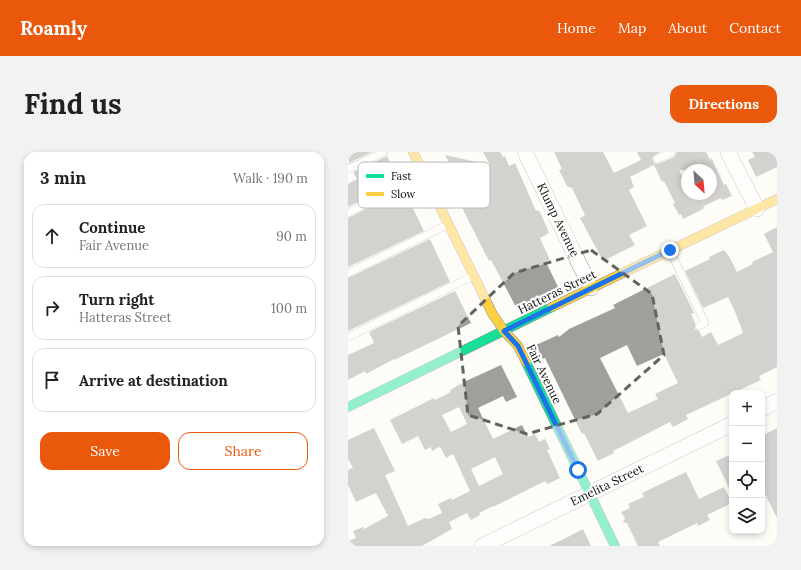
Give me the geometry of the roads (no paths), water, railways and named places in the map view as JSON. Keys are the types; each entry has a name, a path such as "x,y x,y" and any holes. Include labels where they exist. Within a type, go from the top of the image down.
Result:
{"street":[{"name":"Fair Avenue","path":"413,152 418,162"},
{"name":"Klump Avenue","path":"525,152 591,288"},
{"path":"728,152 756,209"},
{"name":"Hatteras Street","path":"348,407 777,199"},
{"name":"Fair Avenue","path":"440,208 492,313 504,331 518,346 615,546"},
{"path":"765,408 777,402"},
{"name":"Emelita Street","path":"482,546 729,425"}],"lane":[{"path":"363,162 384,152"},
{"path":"657,159 672,152"},
{"path":"348,169 358,164"},
{"path":"348,213 358,208"},
{"path":"348,273 448,224"},
{"path":"670,250 705,323 699,326"},
{"path":"348,337 473,276"}]}
